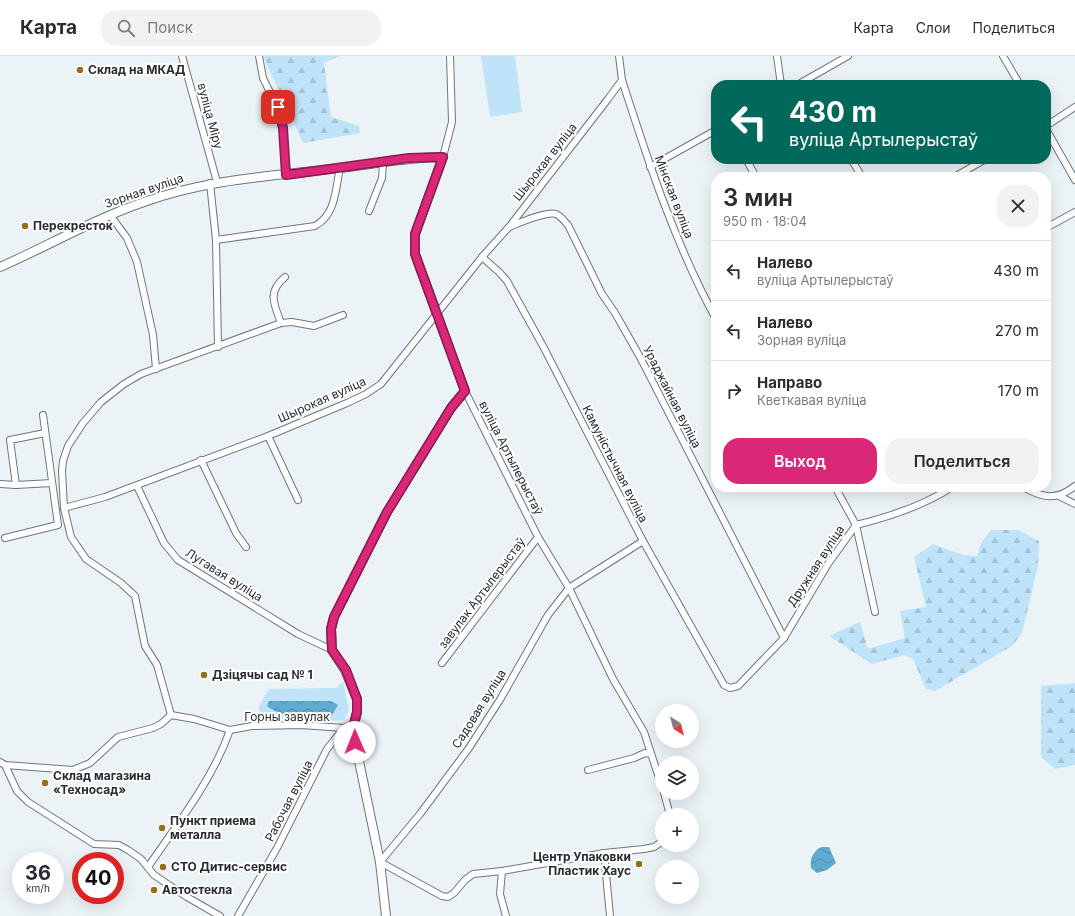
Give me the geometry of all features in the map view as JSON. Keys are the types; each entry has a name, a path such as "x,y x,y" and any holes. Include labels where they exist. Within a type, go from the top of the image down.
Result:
{"street":[{"name":"вуліца Міру","path":"182,56 213,183"},
{"path":"259,56 263,78 282,117 286,175"},
{"name":"вуліца Артылерыстаў","path":"450,56 452,122 443,157 415,234 415,254 465,391 538,537 569,588 613,679 644,732 655,767"},
{"path":"619,56 622,80"},
{"path":"777,56 780,80"},
{"path":"812,80 848,56"},
{"path":"1003,56 1017,80"},
{"name":"Мінская вуліца","path":"622,80 650,167 679,241 711,304"},
{"name":"Шырокая вуліца","path":"64,508 105,497 137,486 201,460 268,436 354,400 381,384 393,371 482,257 509,226 622,80"},
{"path":"1051,123 1075,107"},
{"path":"650,167 711,133"},
{"path":"1051,138 1075,180"},
{"name":"Зорная вуліца","path":"0,267 24,257 75,230 110,215 142,202 182,189 213,183 286,175 409,158 443,157"},
{"path":"369,211 382,178 383,162"},
{"path":"963,172 977,164"},
{"path":"216,240 305,228 320,223 325,220 331,210 340,168"},
{"path":"213,183 216,240 218,347"},
{"path":"1051,225 1075,212"},
{"name":"Ураджайная вуліца","path":"509,226 547,214 555,214 568,225 602,294 616,313 640,357 784,638"},
{"path":"110,215 127,238 137,262 153,335 156,369"},
{"name":"Камуністычная вуліца","path":"482,257 500,272 507,281 544,348 643,541 724,685"},
{"path":"281,323 275,306 274,295 276,284 285,277"},
{"path":"3,764 72,770 90,762 118,737 153,728 161,724 171,715 157,665 146,646 135,596 121,583 86,560 71,537 64,508 62,471 68,446 78,429 101,402 124,384 156,369 281,323 292,322 314,326 343,315"},
{"path":"386,916 380,862 355,742 354,724 357,712 357,699 346,670 332,650 331,629 334,617 344,595 387,512 451,408 465,391"},
{"path":"5,538 58,525 43,415"},
{"path":"16,485 10,440 45,433"},
{"path":"268,436 298,500"},
{"path":"201,460 236,533 246,547"},
{"path":"0,484 16,485 52,483"},
{"name":"Лугавая вуліца","path":"137,486 164,543 178,560 298,634 332,650"},
{"path":"1059,496 1075,486"},
{"path":"838,492 856,526 875,612"},
{"name":"Дружная вуліца","path":"724,685 730,688 738,686 784,638 828,564 856,526 878,520 924,502 943,492"},
{"path":"1031,492 1038,496 1059,496 1075,504"},
{"name":"завулак Артылерыстаў","path":"442,662 538,537"},
{"name":"Садовая вуліца","path":"380,862 420,814 469,748 501,698 548,615 569,588 643,541"},
{"name":"Горны завулак","path":"171,715 194,719 230,730 252,726 301,725 344,728"},
{"path":"344,728 354,724"},
{"name":"Рабочая вуліца","path":"238,916 277,848 328,749 344,728"},
{"name":"Горны завулак","path":"148,867 188,811 224,749 230,730"},
{"path":"588,770 634,758 645,753 651,754"},
{"path":"3,764 17,791 26,800 94,844 119,845 128,850 141,859 154,875 187,897 220,916"},
{"path":"380,862 442,896 448,897 454,893 464,880 473,874 502,871 604,853 655,846"},
{"path":"604,853 610,916"},
{"path":"502,871 500,894 506,916"}],"green space":[{"path":"263,56 340,56 324,63 331,117 359,126 360,133 303,143"},
{"path":"481,56 515,56 522,112 490,117"},
{"path":"991,530 1018,530 1039,541 1038,566 1022,633 1012,646 935,691 926,689 913,659 905,655 872,664 829,636 860,622 868,649 905,638 900,611 926,607 914,557 933,544 963,555 977,556 981,543"},
{"path":"343,682 349,710 344,720 316,722 311,718 260,719 259,706 269,689 336,688"},
{"path":"1075,683 1075,765 1055,769 1041,757 1041,686"}],"water":[{"path":"269,701 331,701 338,705 332,715 298,716 281,713 274,710 267,706"},
{"path":"821,847 829,847 836,863 827,870 817,873 811,868 811,861 812,856"}],"place":[{"name":"Склад на МКАД","path":"80,70"},
{"name":"Перекресток","path":"25,226"},
{"name":"Дзіцячы сад № 1","path":"204,675"},
{"name":"Склад магазина «Техносад»","path":"45,783"},
{"name":"Пункт приема металла","path":"162,828"},
{"name":"Центр Упаковки Пластик Хаус","path":"639,864"},
{"name":"СТО Дитис-сервис","path":"163,867"},
{"name":"Автостекла","path":"154,890"}],"route":[{"path":"278,107 282,117 286,175 409,158 443,157 415,234 415,254 465,391 451,408 387,512 334,617 331,629 332,650 346,670 357,699 357,712 354,724 355,742"}]}
